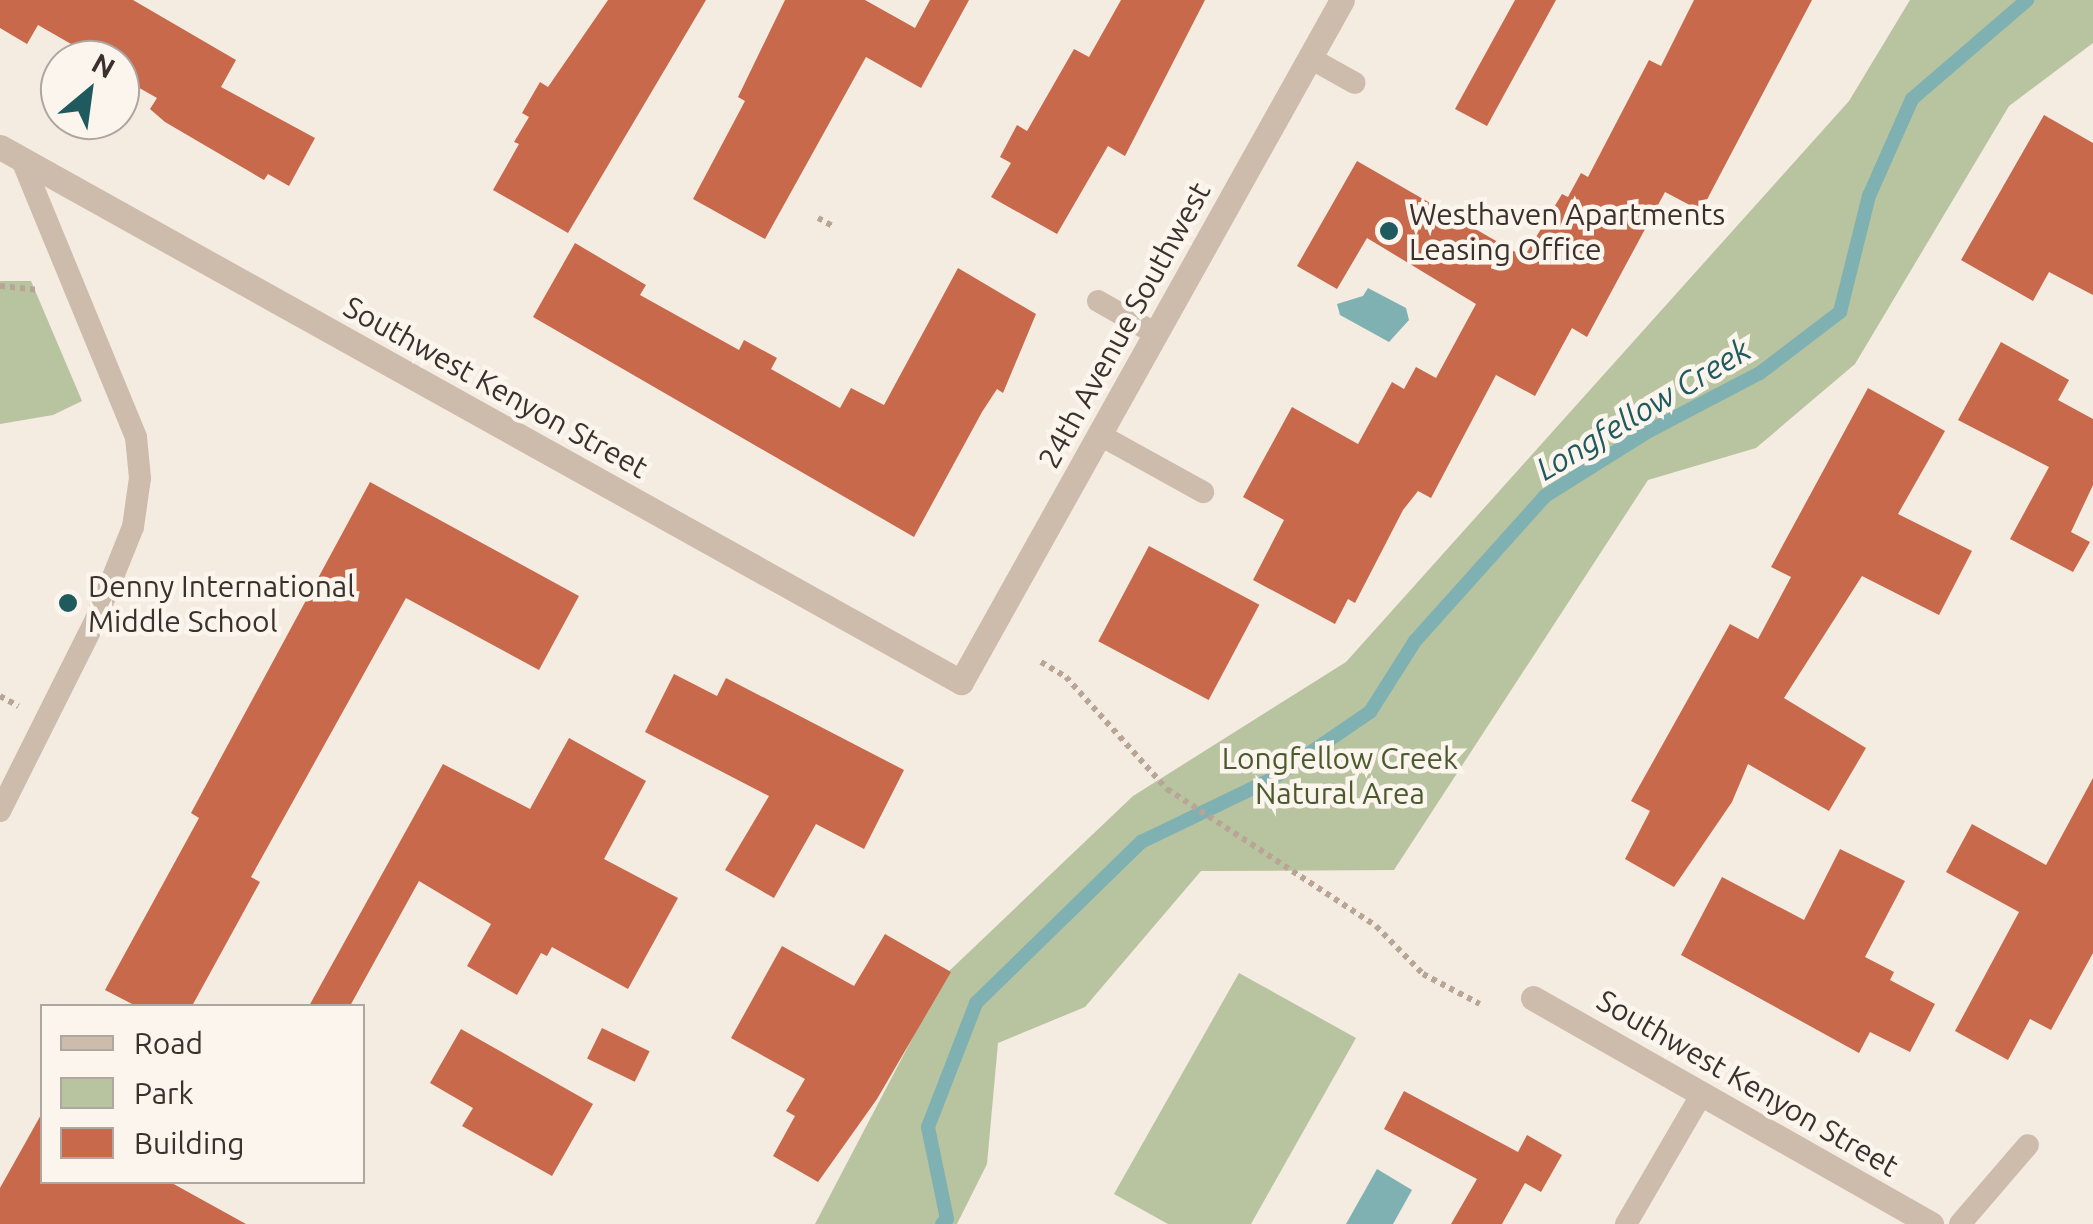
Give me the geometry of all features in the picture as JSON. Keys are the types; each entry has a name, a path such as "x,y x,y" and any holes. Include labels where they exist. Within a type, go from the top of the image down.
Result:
{"street":[{"name":"24th Avenue Southwest","path":"962,682 1342,0"},
{"name":"Southwest Kenyon Street","path":"11,153 962,682"},
{"name":"Southwest Kenyon Street","path":"1533,998 1931,1224"}],"lane":[{"path":"1310,58 1356,83"},
{"path":"0,811 96,619 133,526 140,478 136,437 11,153"},
{"path":"1098,300 1156,334"},
{"path":"1100,435 1202,492"},
{"path":"1626,1224 1700,1096"},
{"path":"1960,1224 2028,1146"}],"path":[{"path":"818,218 834,226"},
{"path":"0,286 46,291"},
{"path":"1041,662 1066,677 1167,789 1376,926 1423,974 1480,1004"}],"green space":[{"name":"Longfellow Creek Natural Area","path":"1910,0 2093,0 2093,43 2009,106 1855,364 1756,448 1648,480 1394,870 1201,871 1085,1007 998,1043 987,1164 957,1224 815,1224 946,974 1133,796 1346,662 1849,101"},
{"path":"0,281 31,281 82,401 53,415 0,424"},
{"path":"1239,973 1356,1038 1251,1224 1168,1224 1114,1194"}],"water":[{"path":"1368,288 1406,308 1409,320 1389,342 1340,315 1337,304 1363,296"},
{"path":"1377,1169 1412,1190 1393,1224 1346,1224"}],"building":[{"path":"0,0 133,0 236,60 221,87 315,138 289,186 268,174 264,180 165,122 150,109 157,98 140,88 140,40 64,40 38,25 27,44 0,28"},
{"path":"608,0 706,0 568,233 493,190 519,144 514,142 529,117 522,113 540,82 548,87"},
{"path":"785,0 865,0 915,28 930,0 969,0 921,88 866,57 765,239 693,199 745,101 738,97"},
{"path":"1121,0 1205,0 1125,156 1108,146 1057,234 991,197 1011,163 1000,157 1017,125 1027,131 1074,49 1089,57"},
{"path":"1515,0 1556,0 1487,126 1455,109"},
{"path":"1694,0 1812,0 1701,211 1665,192 1587,337 1572,328 1535,396 1496,375 1431,498 1418,491 1403,510 1355,603 1348,599 1335,624 1253,580 1284,520 1243,497 1292,407 1358,444 1392,382 1404,389 1416,367 1436,378 1476,304 1367,238 1337,289 1297,266 1357,161 1524,257 1562,194 1568,197 1581,173 1588,177 1649,60 1661,66"},
{"path":"2044,115 2093,143 2093,295 2049,272 2033,301 1961,260"},
{"path":"575,243 646,285 640,295 739,350 744,340 777,358 771,369 840,408 851,388 884,405 958,268 1036,314 1003,393 997,389 982,412 914,537 533,317"},
{"path":"2001,342 2069,380 2058,400 2093,419 2093,485 2071,532 2090,542 2073,572 2010,539 2049,467 1958,420"},
{"path":"1868,388 1945,431 1898,514 1972,551 1939,615 1862,576 1784,698 1866,748 1829,811 1748,764 1732,802 1674,887 1625,859 1650,811 1631,801 1730,624 1758,639 1791,577 1771,567"},
{"path":"370,482 579,596 539,670 406,598 251,877 260,882 193,1004 132,1004 105,990 199,818 191,813"},
{"path":"1149,546 1259,605 1209,700 1098,641"},
{"path":"674,674 717,696 726,678 904,770 864,849 816,824 774,898 725,870 769,796 645,732"},
{"path":"569,738 646,781 604,859 678,898 628,989 552,947 547,956 541,953 517,995 467,966 491,924 419,881 351,1004 310,1004 443,764 530,809"},
{"path":"2093,778 2093,953 2051,1030 2030,1019 2008,1060 1955,1031 2019,912 1946,872 1972,824 2046,865"},
{"path":"1840,849 1905,881 1865,957 1894,972 1890,980 1935,1004 1910,1052 1870,1032 1859,1053 1681,955 1722,877 1804,920"},
{"path":"885,934 951,972 877,1099 818,1182 773,1156 795,1116 786,1111 805,1079 731,1038 782,946 854,986"},
{"path":"602,1028 650,1051 635,1082 587,1059"},
{"path":"461,1029 593,1104 552,1176 462,1126 473,1108 430,1083"},
{"path":"1404,1091 1518,1152 1527,1135 1562,1155 1541,1192 1525,1183 1502,1224 1451,1224 1477,1179 1384,1129"},
{"path":"40,1117 40,1184 174,1184 246,1224 0,1224 0,1188"}],"waterway":[{"name":"Longfellow Creek","path":"942,1224 947,1219 928,1127 976,1003 1141,842 1272,779 1370,712 1415,641 1545,496 1647,432 1760,373 1840,312 1869,196 1912,99 2027,0"}],"place":[{"name":"Westhaven Apartments Leasing Office","path":"1389,231"},
{"name":"Denny International Middle School","path":"68,603"}]}
